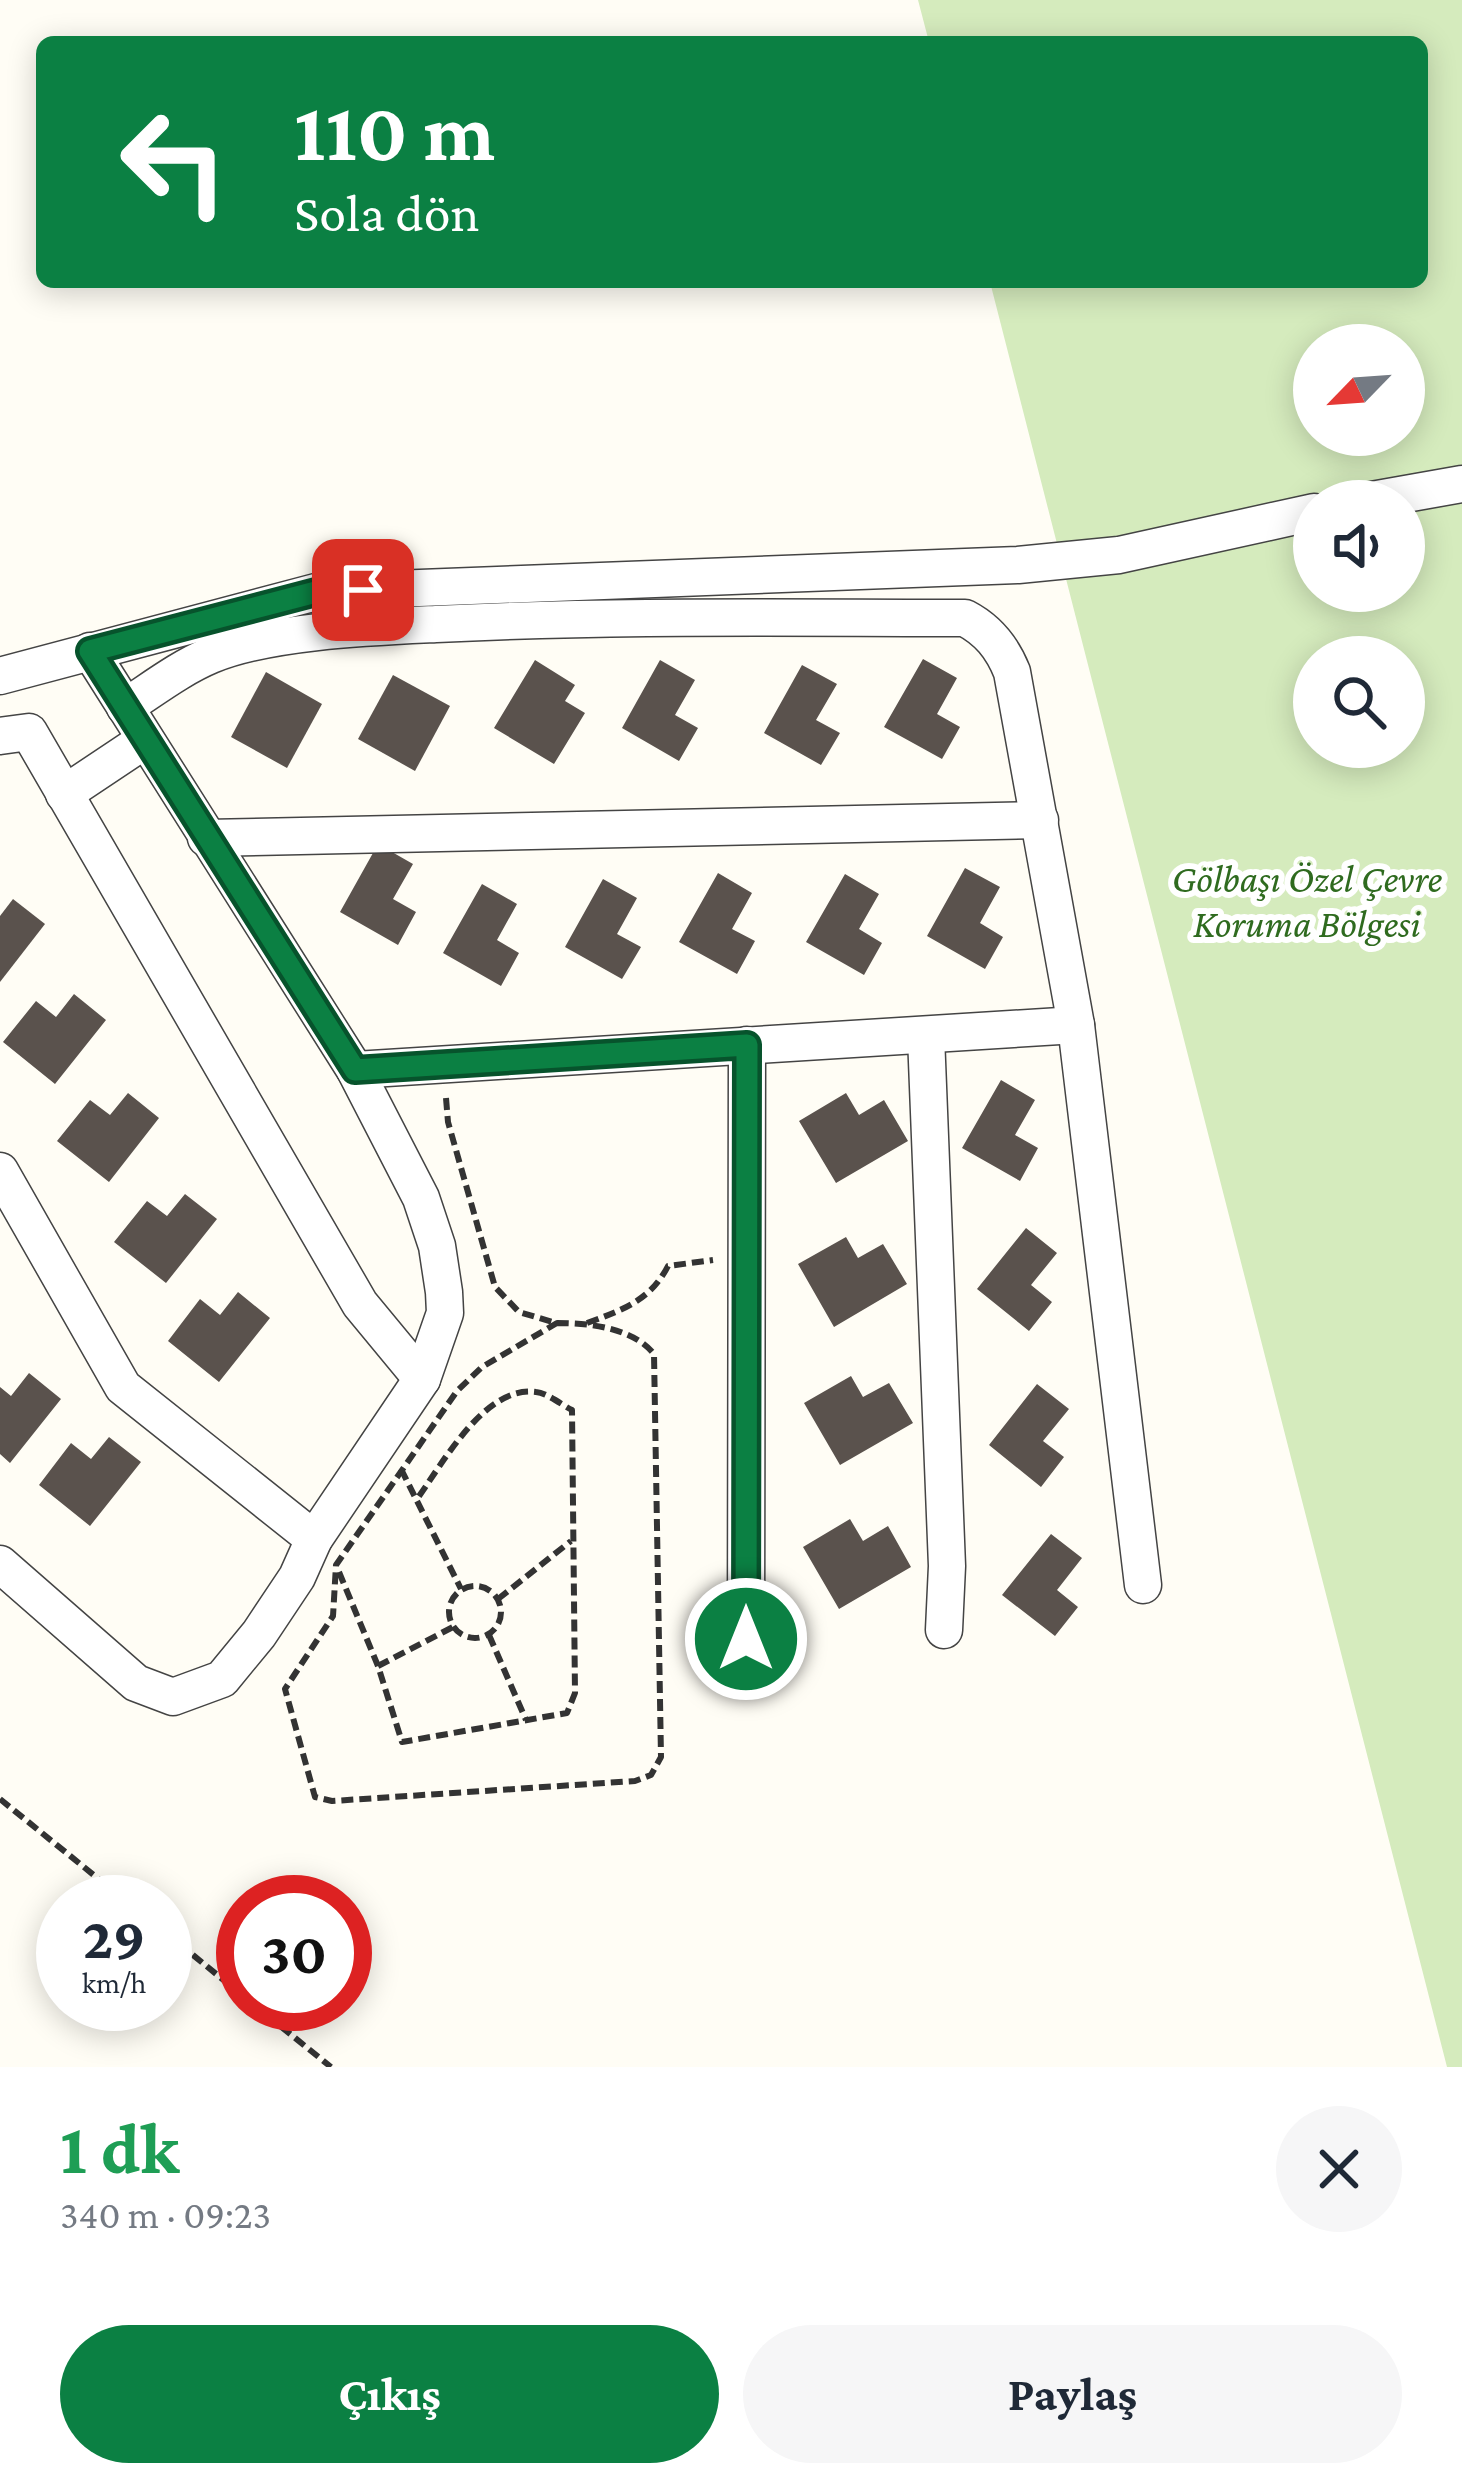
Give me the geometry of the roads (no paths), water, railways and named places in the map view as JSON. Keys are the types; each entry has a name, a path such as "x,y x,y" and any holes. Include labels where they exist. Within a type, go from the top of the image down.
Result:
{"street":[{"path":"1425,491 1462,484"},
{"path":"0,676 316,592 1018,566 1119,555 1293,517"},
{"path":"125,707 214,654 290,637 372,627 507,620 964,618 998,644 1012,672 1076,1025 1143,1585"},
{"path":"0,1564 136,1683 173,1696 222,1679 297,1577 325,1552 388,1461 445,1312 437,1246 421,1198 355,1070 90,651"},
{"path":"0,736 28,732 360,1304 422,1379"},
{"path":"64,794 146,740"},
{"path":"206,838 1040,820"},
{"path":"355,1070 1076,1025"},
{"path":"926,1036 947,1566 944,1630"},
{"path":"746,1639 747,1045"},
{"path":"0,1171 123,1387 325,1552"}],"park label":[{"name":"Gölbaşı Özel Çevre Koruma Bölgesi","path":"1307,900"}]}
